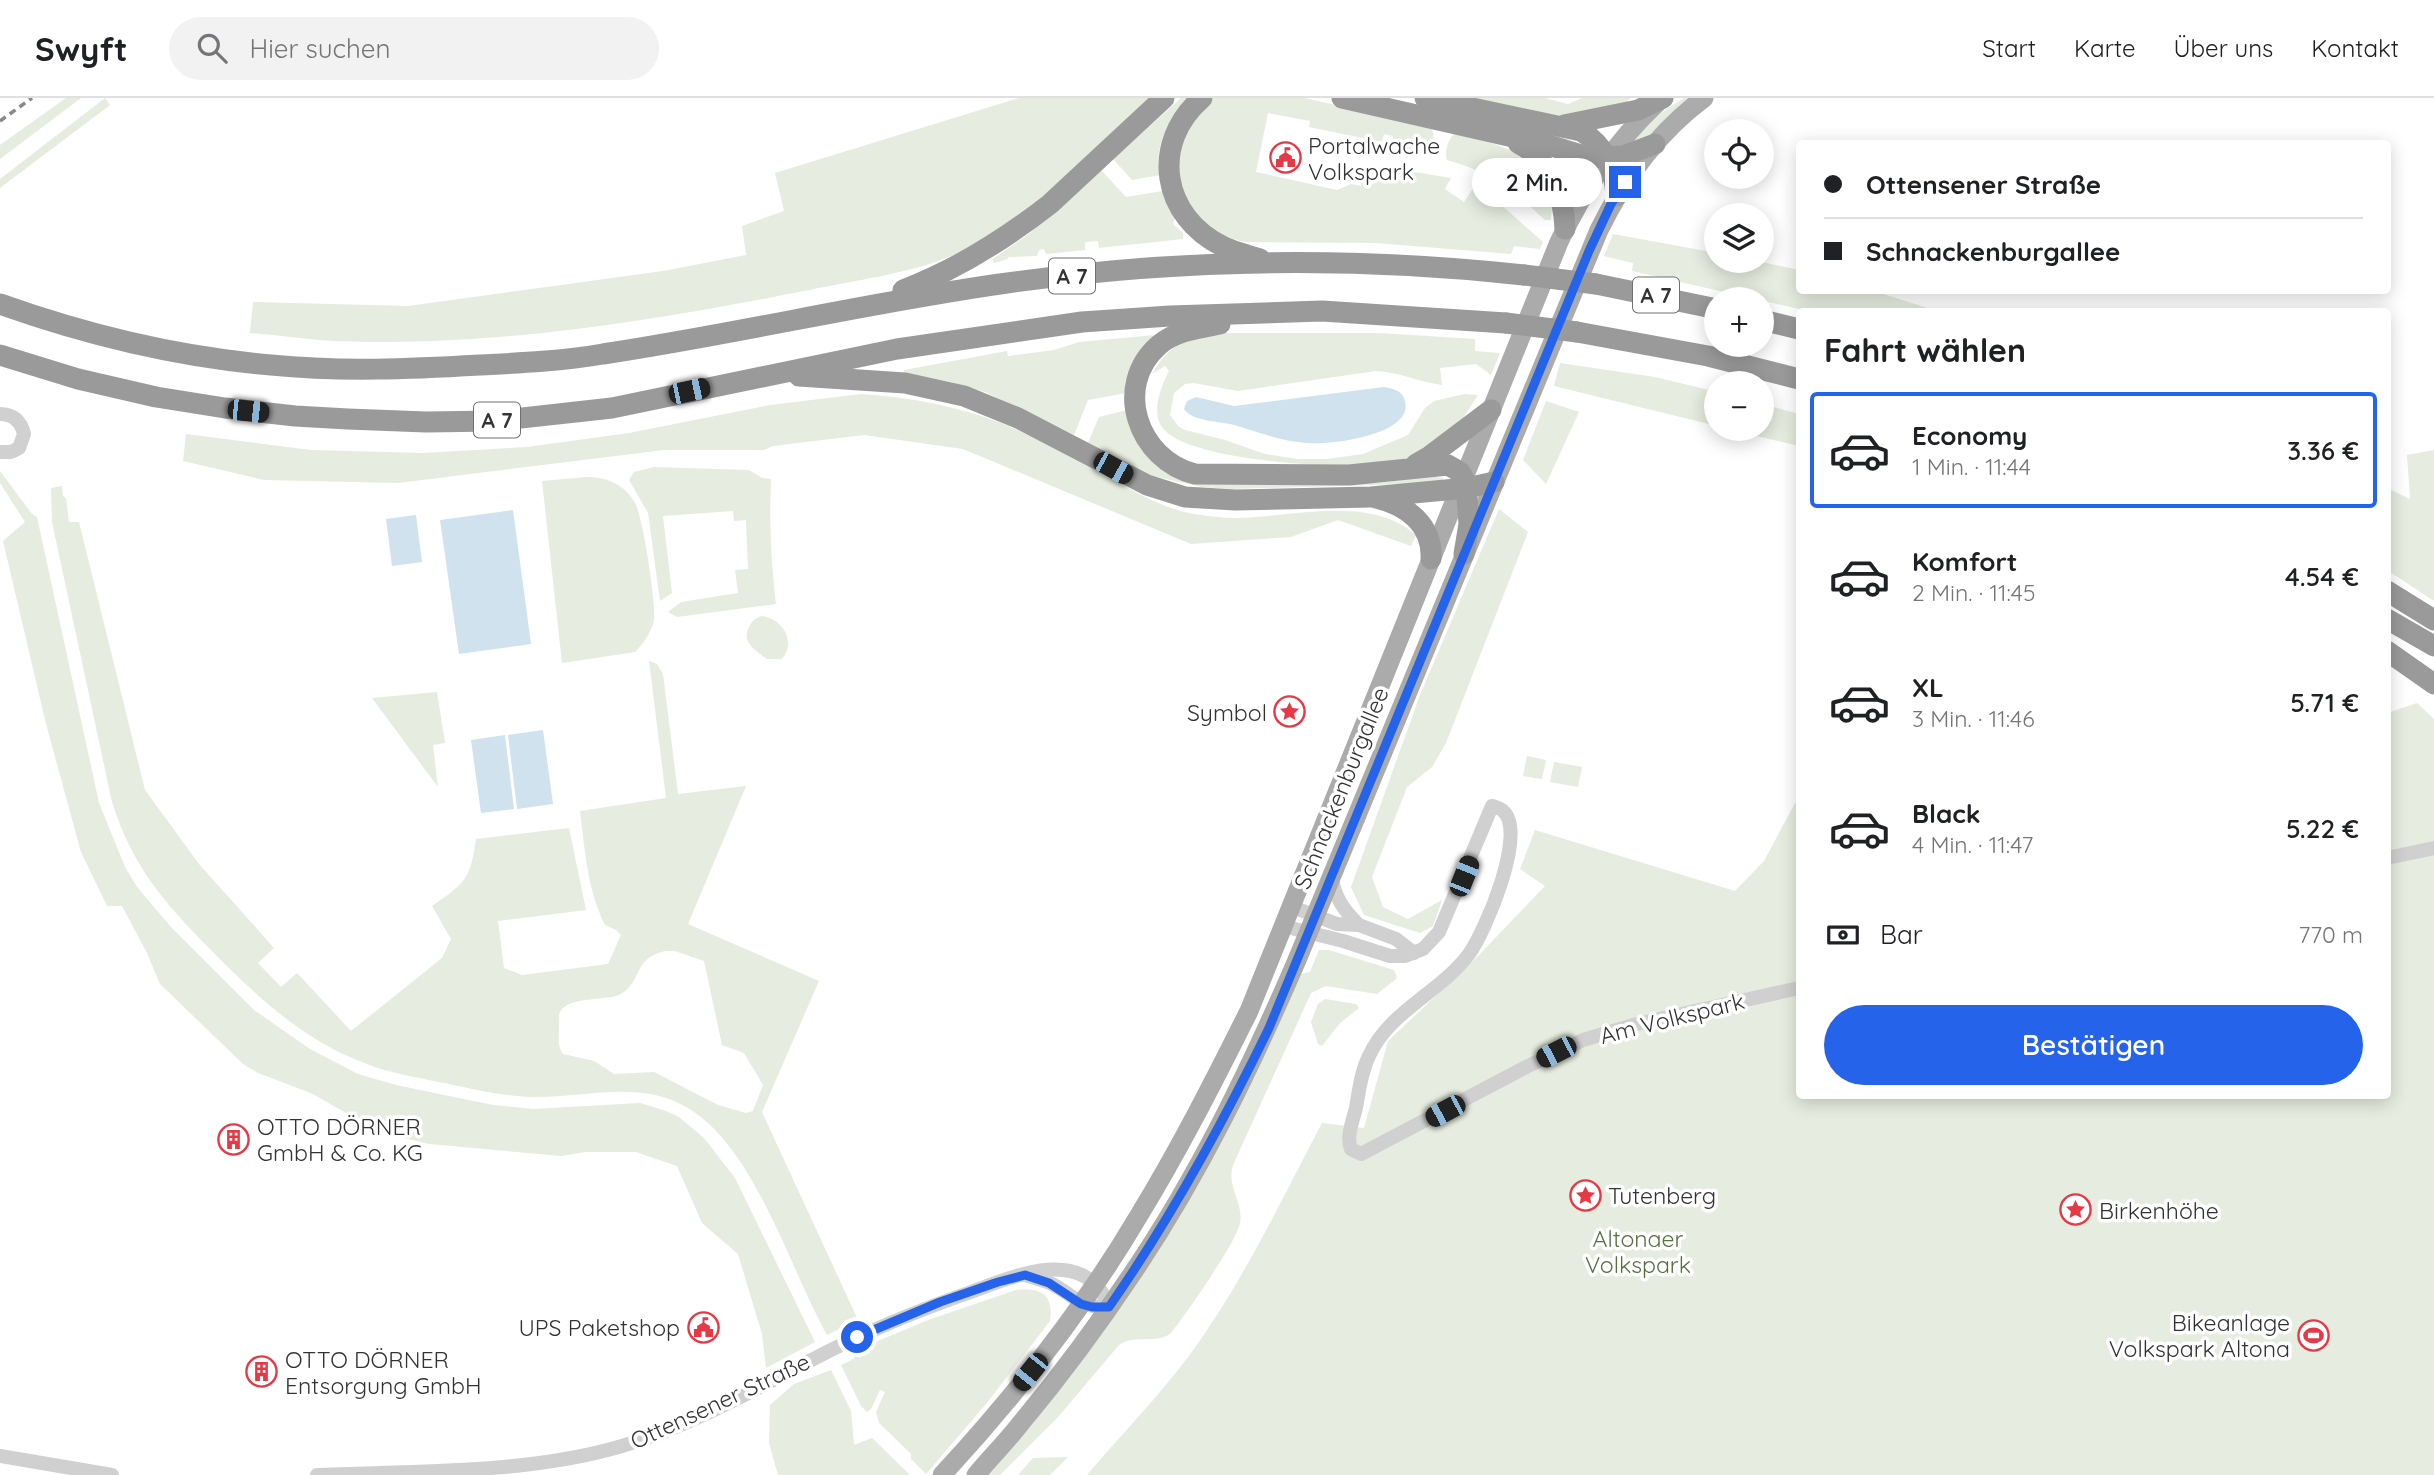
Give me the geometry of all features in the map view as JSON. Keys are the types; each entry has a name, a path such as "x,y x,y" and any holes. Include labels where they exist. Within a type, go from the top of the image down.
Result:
{"highway":[{"path":"866,305 942,275 1006,237 1050,204 1164,98"},
{"path":"1202,98 1190,108 1180,123 1169,155 1172,190 1187,218 1222,246 1279,264"},
{"path":"1342,98 1552,146 1591,158 1623,156 1655,144"},
{"path":"1425,98 1581,131 1595,140 1607,158 1614,176 1616,196"},
{"path":"1562,126 1638,110 1663,98"},
{"path":"1503,135 1535,154 1548,170 1563,208 1565,229"},
{"name":"A 7","path":"0,304 83,330 163,349 231,361 300,368 353,369 416,369 601,355 866,305 1002,283 1113,271 1279,264 1402,264 1595,284 1704,306"},
{"path":"1292,312 1192,329 1169,338 1149,355 1138,379 1135,401 1142,432 1155,452 1163,460 1184,471 1209,475 1349,475 1448,465 1457,469 1463,485 1469,524 1464,554"},
{"name":"A 7","path":"0,355 79,379 156,397 225,408 295,416 426,422 495,421 612,408 897,349 1082,322 1292,312 1375,314 1506,323 1577,332 1709,356 1796,378"},
{"path":"1774,323 1796,328"},
{"path":"765,375 905,383 964,396 1018,418 1132,478 1171,494 1199,499 1371,497 1494,482"},
{"path":"1407,469 1430,456 1490,410"},
{"path":"1371,497 1395,503 1418,519 1430,540 1431,559"},
{"path":"2391,593 2434,620"},
{"path":"2391,621 2434,646"},
{"path":"2391,654 2434,684"}],"main road":[{"name":"Schnackenburgallee","path":"942,1475 1040,1359 1096,1283 1137,1219 1198,1111 1248,1011 1565,229 1607,158 1663,98"},
{"name":"Schnackenburgallee","path":"976,1475 1050,1387 1109,1307 1146,1252 1211,1143 1269,1028 1589,251 1616,196 1655,144 1677,120 1704,98"}],"street":[{"path":"0,414 8,414 17,419 24,434 22,444 15,450 0,452"},
{"name":"Am Volkspark","path":"1414,953 1429,946 1439,932 1492,806 1502,809 1511,829 1509,858 1485,924 1462,963 1392,1023 1369,1055 1349,1144 1356,1153 1366,1153 1526,1067 1583,1041 1637,1024 1796,989"},
{"path":"2391,857 2434,848"},
{"path":"1331,876 1337,898 1359,925"},
{"path":"1290,906 1312,924 1343,940 1390,956 1414,953"},
{"path":"1283,926 1359,925 1396,939 1414,953"},
{"name":"Ottensener Straße","path":"317,1475 519,1466 567,1459 622,1446 651,1437 703,1414 891,1321 998,1282 1052,1270 1066,1270 1079,1273 1096,1283"},
{"path":"1025,1275 1049,1283 1081,1304 1109,1307 1104,1293 1096,1283"},
{"path":"0,1456 112,1475"}],"green space":[{"path":"66,98 81,98 0,159 0,145"},
{"path":"105,98 110,105 0,188 0,179"},
{"path":"1019,98 1152,98 1058,184 1007,223 953,255 901,272 689,312 503,337 379,342 319,340 250,333 253,302 408,306 663,271 746,255 742,226 784,211 775,173"},
{"path":"1181,98 1187,98 1174,114 1161,144 1161,175 1132,180 1113,159"},
{"path":"1214,98 1305,98 1431,127 1433,137 1429,150 1425,154 1414,155 1392,144 1393,136 1384,134 1382,142 1309,127 1310,121 1268,113 1256,172 1337,190 1351,184 1361,186 1363,171 1404,179 1415,172 1451,178 1445,189 1464,202 1474,187 1498,202 1543,242 1540,249 1514,246 1511,254 1376,243 1247,242 1231,239 1205,224 1194,213 1180,186 1178,171 1180,139 1195,117"},
{"path":"1470,98 1545,98 1568,104 1582,98 1631,98 1624,104 1567,116 1536,113"},
{"path":"1684,98 1690,98 1658,129 1629,149 1653,120"},
{"path":"1454,134 1508,149 1531,164 1540,175 1550,198 1551,220 1545,220 1511,191 1477,170 1447,160 1447,146"},
{"path":"1101,170 1126,197 1163,191 1175,218 1173,224 1183,233 1183,239 1099,248 1098,241 1085,242 1085,250 1046,254 1044,249 1039,250 1037,256 1008,257 994,263 993,259 1030,233"},
{"path":"1613,234 1704,251 1704,273 1774,273 1774,265 1796,269 1796,294 1883,294 1928,308 1796,308 1774,303 1774,287 1704,287 1632,271 1633,263 1604,256"},
{"path":"1224,333 1379,333 1475,339 1475,351 1500,353 1491,375 1476,364 1440,368 1442,385 1376,371 1238,391 1194,383 1185,384 1174,393 1170,415 1179,427 1265,454 1297,459 1327,459 1363,454 1408,435 1425,408 1434,401 1465,394 1478,395 1464,417 1465,423 1403,459 1380,465 1360,466 1299,464 1230,455 1200,448 1176,439 1162,427 1157,407 1160,391 1169,371 1165,366 1152,374 1174,347 1200,337"},
{"path":"1166,334 1126,393 1088,400 1074,435 985,392 904,373 904,370 1007,351 1008,356 1054,350 1079,342"},
{"path":"1560,363 1655,377 1704,389 1704,423 1554,386"},
{"path":"861,394 932,403 1001,423 1053,447 1150,500 1179,511 1236,518 1354,511 1397,522 1416,535 1411,546 1338,520 1291,537 1191,544 963,449 864,435 773,446 764,450 664,450 398,483 264,480 183,461 186,434 311,450 423,453 527,447 629,433 770,405"},
{"path":"1546,401 1579,412 1546,484 1523,460"},
{"path":"1774,407 1796,413 1796,445 1774,440"},
{"path":"1127,410 1131,427 1208,484 1378,483 1430,476 1443,478 1442,483 1231,489 1202,487 1143,474 1087,445 1099,417"},
{"path":"2434,450 2434,601 2391,573 2391,490 2410,499 2407,455"},
{"path":"654,467 749,470 762,478 771,479 771,542 776,604 677,617 668,612 681,602 738,593 735,570 748,569 746,520 734,521 733,511 663,516 672,593 660,601 648,513 629,480 634,472"},
{"path":"0,471 37,517 99,803 125,867 137,887 171,927 254,1010 310,1049 358,1074 396,1085 493,1105 533,1109 640,1103 679,1117 704,1138 735,1178 815,1342 766,1368 762,1334 738,1254 702,1223 677,1166 636,1152 585,1152 561,1156 429,1144 404,1138 353,1117 313,1094 256,1072 243,1064 160,984 122,906 107,906 81,852 46,724 3,541 25,522 0,483"},
{"path":"601,478 620,486 635,503 648,561 654,620 647,637 635,652 562,663 542,481"},
{"path":"62,486 69,522 79,522 145,790 199,864 274,948 258,963 281,987 297,973 351,1031 442,958 451,939 432,906 464,879 471,863 476,839 569,828 586,910 498,921 504,968 522,975 608,964 621,935 605,925 594,897 580,811 666,798 649,661 657,664 663,674 678,794 746,786 688,924 819,981 762,1112 858,1320 827,1335 752,1180 733,1151 712,1127 688,1108 647,1093 604,1092 539,1097 507,1095 376,1067 322,1043 301,1029 261,998 207,946 150,880 129,845 112,802 52,522 51,488","holes":["675,951 704,961 722,1045 744,1053 763,1085 753,1111 746,1113 718,1105 654,1072 614,1074 594,1061 563,1054 561,1051 559,1018 564,1007 579,1001 621,994 628,989 648,959 655,954"]},
{"path":"1499,509 1528,532 1446,743 1432,767 1407,787 1372,877 1383,907 1408,919 1442,900 1433,926 1420,933 1364,915 1351,887 1420,695"},
{"path":"762,616 776,621 788,638 782,659 767,659 748,642 749,627 754,620"},
{"path":"437,692 445,743 433,745 438,787 372,698"},
{"name":"Altonaer Volkspark","path":"2417,703 2434,719 2434,1475 1087,1475 1165,1386 1207,1330 1253,1254 1322,1123 1364,1128 1388,1041 1479,955 1545,886 1520,869 1535,830 1735,891 1764,861 1796,803 1796,1099 2391,1099 2391,712"},
{"path":"1527,756 1546,760 1542,779 1523,776"},
{"path":"1554,762 1582,767 1578,787 1550,782"},
{"path":"1319,950 1329,950 1394,970 1397,978 1377,994 1326,986 1311,993 1233,1165 1231,1173 1240,1208 1240,1223 1230,1246 1209,1280 1170,1334 1158,1338 1131,1340 1119,1345 1058,1417 1000,1475 989,1475 1032,1425 1235,1115 1301,974 1310,972"},
{"path":"1325,999 1356,1004 1359,1008 1340,1023 1322,1046 1318,1044 1311,1022 1318,1004"},
{"path":"1016,1290 1032,1290 1044,1294 1050,1304 1050,1321 986,1404 926,1474 911,1459 911,1454 879,1423 876,1412 885,1392 880,1390 867,1412 861,1406 841,1365 873,1343 928,1320"},
{"path":"831,1370 851,1411 854,1445 872,1438 910,1475 778,1475 769,1443 770,1405 794,1384"},
{"path":"1068,1457 1050,1475 1018,1475 1033,1458"}],"water":[{"path":"1384,387 1397,391 1404,397 1405,412 1399,420 1375,433 1333,442 1289,441 1234,425 1200,419 1184,409 1187,401 1196,397 1234,406"},
{"path":"513,510 531,644 459,654 440,520"},
{"path":"416,515 422,562 392,566 386,519"},
{"path":"543,730 553,804 517,809 508,735"},
{"path":"505,735 514,809 481,813 471,740"}],"railway":[{"path":"0,121 32,98"}],"place":[{"name":"Portalwache Volkspark","path":"1285,158"},
{"name":"Symbol","path":"1290,712"},
{"name":"OTTO DÖRNER GmbH & Co. KG","path":"234,1139"},
{"name":"Tutenberg","path":"1585,1195"},
{"name":"Birkenhöhe","path":"2076,1210"},
{"name":"UPS Paketshop","path":"703,1327"},
{"name":"Bikeanlage Volkspark Altona","path":"2313,1335"},
{"name":"OTTO DÖRNER Entsorgung GmbH","path":"262,1372"}],"route":[{"path":"857,1337 940,1302 1025,1275 1049,1283 1081,1304 1109,1307 1133,1272 1211,1143 1269,1028 1589,251 1611,204 1625,182"}]}
